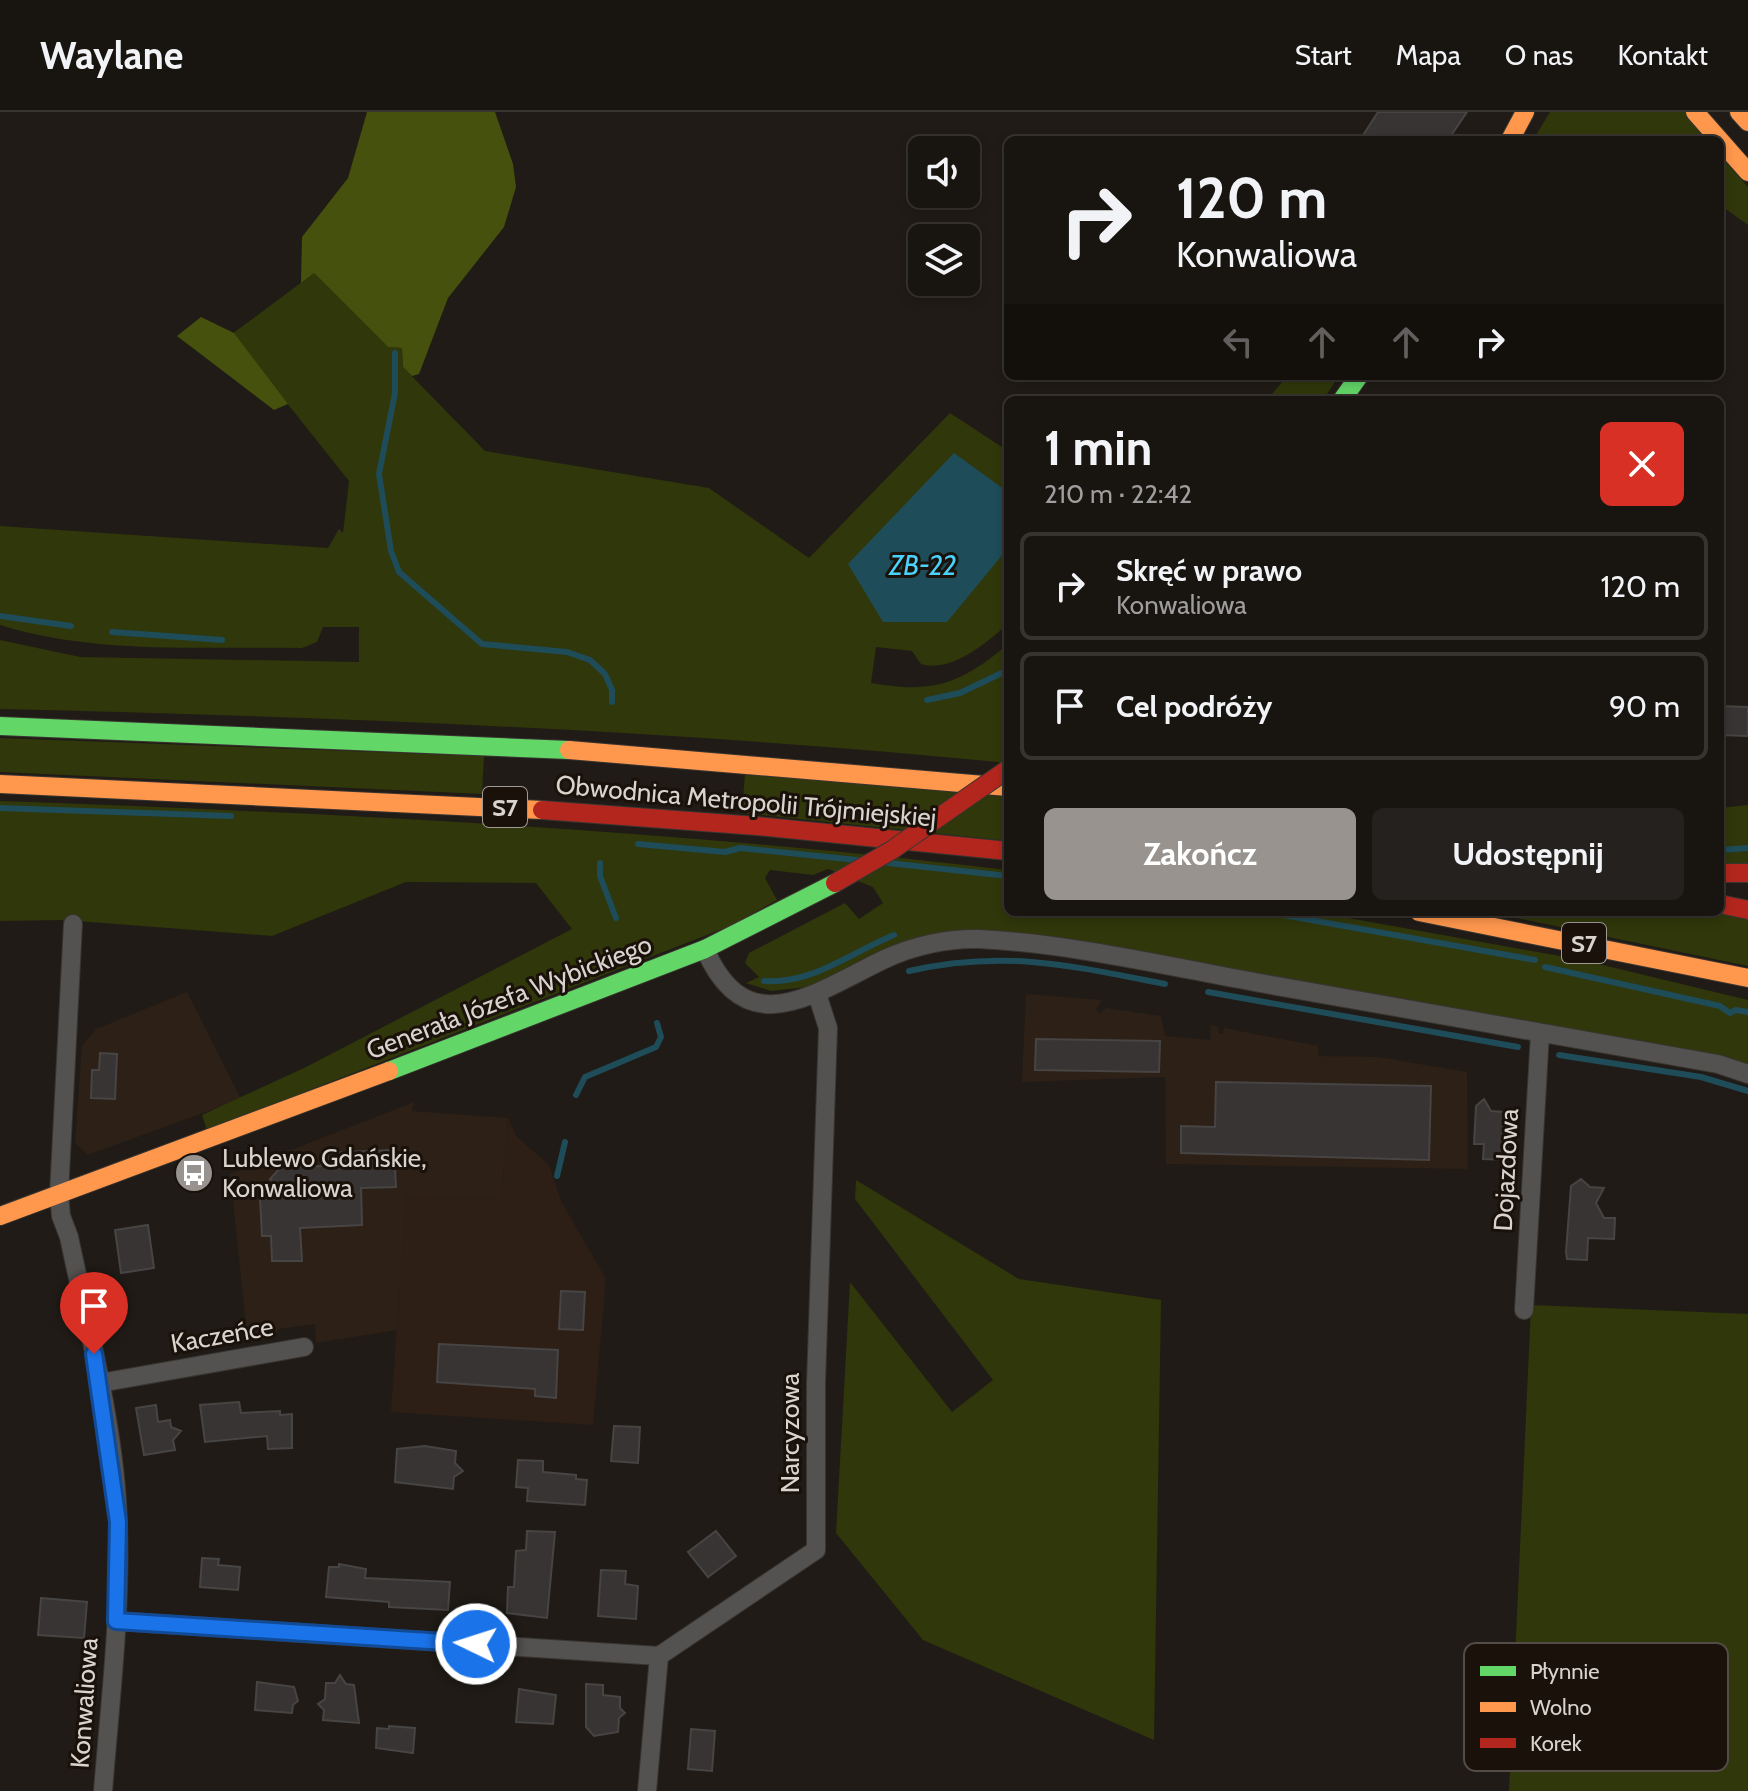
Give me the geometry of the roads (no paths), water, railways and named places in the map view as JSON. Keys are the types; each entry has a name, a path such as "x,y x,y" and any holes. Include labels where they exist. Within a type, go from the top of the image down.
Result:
{"main road":[{"path":"1512,136 1525,112"},
{"path":"1695,112 1716,136"},
{"path":"1739,112 1748,122"},
{"path":"1724,145 1748,172"},
{"name":"Obwodnica Metropolii Trójmiejskiej","path":"0,726 485,744 746,761 1004,787"},
{"name":"Generała Józefa Wybickiego","path":"0,1216 237,1130 705,949 835,883 892,850 1004,772"},
{"name":"Obwodnica Metropolii Trójmiejskiej","path":"0,784 481,806 875,836 1004,851"},
{"path":"1724,873 1748,873"},
{"path":"1724,905 1748,910"},
{"name":"S7","path":"1439,916 1748,978"}],"street":[{"name":"Konwaliowa","path":"73,924 59,1194 61,1216 69,1237 100,1383 118,1522 116,1621 103,1791"},
{"path":"705,949 716,974 735,995 762,1005 789,1003 817,994 905,952 948,941 976,939 1031,943 1718,1064 1748,1074"},
{"name":"Narcyzowa","path":"659,1656 816,1550 816,1383 828,1041 825,1011 817,994"},
{"name":"Dojazdowa","path":"1524,1310 1540,1033"},
{"name":"Kaczeńce","path":"100,1383 304,1347"},
{"path":"116,1621 659,1656 647,1791"}],"water":[{"name":"ZB-22","path":"954,453 1004,489 1004,553 947,622 883,622 848,564"}],"waterway":[{"path":"395,353 395,393 379,474 391,551 399,572 482,644 567,652 590,660 605,674 612,690 612,702"},
{"path":"0,616 71,626"},
{"path":"112,632 222,640"},
{"path":"927,700 960,693 1004,672"},
{"path":"0,808 231,816"},
{"path":"638,844 725,852 740,848 857,860"},
{"path":"1724,850 1748,848"},
{"path":"600,863 600,876 616,918"},
{"path":"888,863 1004,876"},
{"path":"1288,916 1535,960"},
{"path":"764,981 781,981 815,973 894,935"},
{"path":"909,971 976,961 1038,962 1165,984"},
{"path":"1545,967 1720,1006 1730,1013 1736,1010 1748,1012"},
{"path":"1208,992 1518,1047"},
{"path":"576,1095 585,1077 656,1047 661,1037 657,1023"},
{"path":"1559,1055 1701,1077 1748,1091"},
{"path":"557,1176 565,1142"}],"place":[{"name":"Lublewo Gdańskie, Konwaliowa","path":"194,1173"}]}
